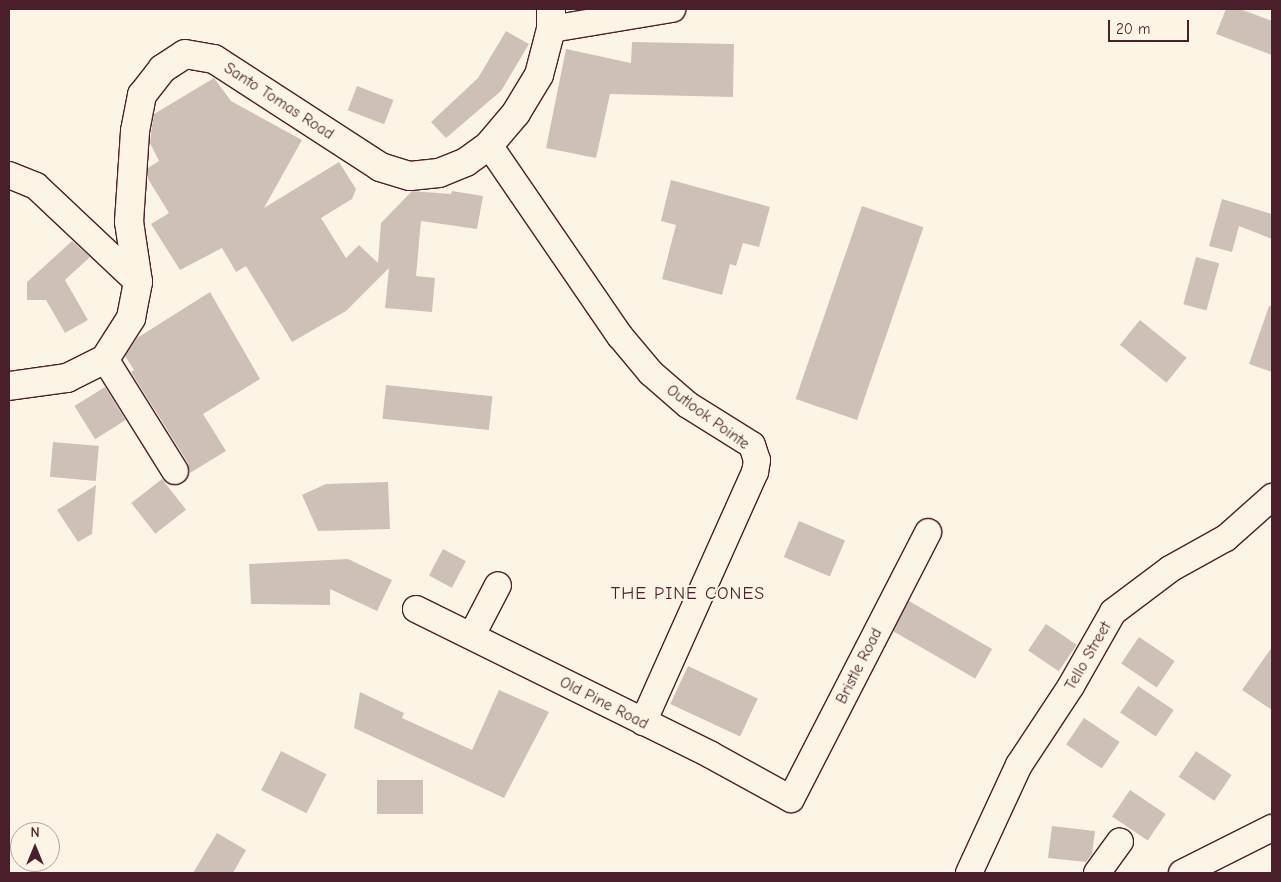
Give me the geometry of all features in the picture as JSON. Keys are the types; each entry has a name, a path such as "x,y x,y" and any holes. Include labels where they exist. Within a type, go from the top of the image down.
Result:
{"street":[{"path":"551,19 672,9"},
{"name":"Santo Tomas Road","path":"105,359 131,318 138,282 129,222 132,159 142,94 162,69 185,54 214,59 387,170 410,176 439,173 466,162 489,145 516,113 539,75 551,19"},
{"name":"Outlook Pointe","path":"489,145 620,336 651,373 688,405 752,445 757,460 754,472 643,722"},
{"path":"9,175 36,186 138,282"},
{"path":"9,386 67,378 105,359 175,471"},
{"name":"Tello Street","path":"969,873 1019,765 1071,686 1113,612 1170,569 1226,538 1272,497"},
{"name":"Bristle Road","path":"791,799 928,532"},
{"path":"472,636 498,585"},
{"name":"Old Pine Road","path":"416,609 643,722 791,799"},
{"path":"1182,873 1272,828"},
{"path":"1097,873 1120,841"}],"building":[{"path":"1226,9 1240,9 1272,21 1272,55 1216,34"},
{"path":"506,31 529,44 501,91 446,138 431,122 478,78"},
{"path":"632,42 734,44 733,97 610,94 596,158 546,148 566,49 631,63"},
{"path":"214,78 231,101 302,140 264,208 339,162 356,189 352,199 321,218 346,258 359,245 378,263 381,223 412,191 451,194 452,191 483,196 477,229 421,221 416,276 435,278 432,312 385,308 389,268 346,311 292,342 246,266 236,272 222,248 180,270 151,224 169,213 148,179 148,168 159,161 150,143 154,114"},
{"path":"357,86 393,100 384,124 348,110"},
{"path":"671,180 770,207 759,247 743,243 736,266 730,264 722,295 662,279 676,225 661,221"},
{"path":"1222,199 1272,214 1272,239 1239,226 1232,252 1209,246"},
{"path":"862,206 923,227 857,420 796,399"},
{"path":"72,241 90,257 65,280 88,320 65,333 46,300 27,300 27,282"},
{"path":"1196,257 1219,263 1207,311 1183,304"},
{"path":"210,292 260,379 203,414 226,451 190,473 188,463 131,372 134,370 125,356 137,338"},
{"path":"1269,306 1272,306 1272,372 1249,364"},
{"path":"1140,320 1187,358 1166,383 1120,345"},
{"path":"386,385 492,396 489,430 382,419"},
{"path":"105,387 126,420 95,439 74,406"},
{"path":"53,442 99,446 96,481 50,477"},
{"path":"162,479 186,510 155,534 131,503"},
{"path":"388,482 390,529 318,531 302,495 326,484"},
{"path":"96,485 92,534 78,542 57,510"},
{"path":"799,521 845,541 830,576 784,557"},
{"path":"443,549 466,561 452,588 429,575"},
{"path":"348,559 392,580 377,611 330,589 330,605 251,604 249,564"},
{"path":"909,601 992,649 975,678 892,630"},
{"path":"1046,624 1077,645 1059,671 1028,651"},
{"path":"1139,637 1175,661 1157,688 1121,664"},
{"path":"1272,647 1272,710 1242,690"},
{"path":"688,666 758,699 740,737 670,704"},
{"path":"1138,686 1174,710 1156,737 1120,713"},
{"path":"499,690 549,712 504,798 354,728 360,692 404,713 402,718 472,750"},
{"path":"1084,718 1120,742 1102,769 1066,745"},
{"path":"281,751 326,774 306,813 261,790"},
{"path":"1196,751 1232,775 1214,801 1179,777"},
{"path":"377,780 423,780 423,814 377,814"},
{"path":"1130,790 1166,814 1148,841 1112,817"},
{"path":"1052,826 1095,831 1092,854 1086,862 1048,858"},
{"path":"217,833 246,850 233,873 193,873"}],"district":[{"name":"THE PINE CONES","path":"688,594"}]}
